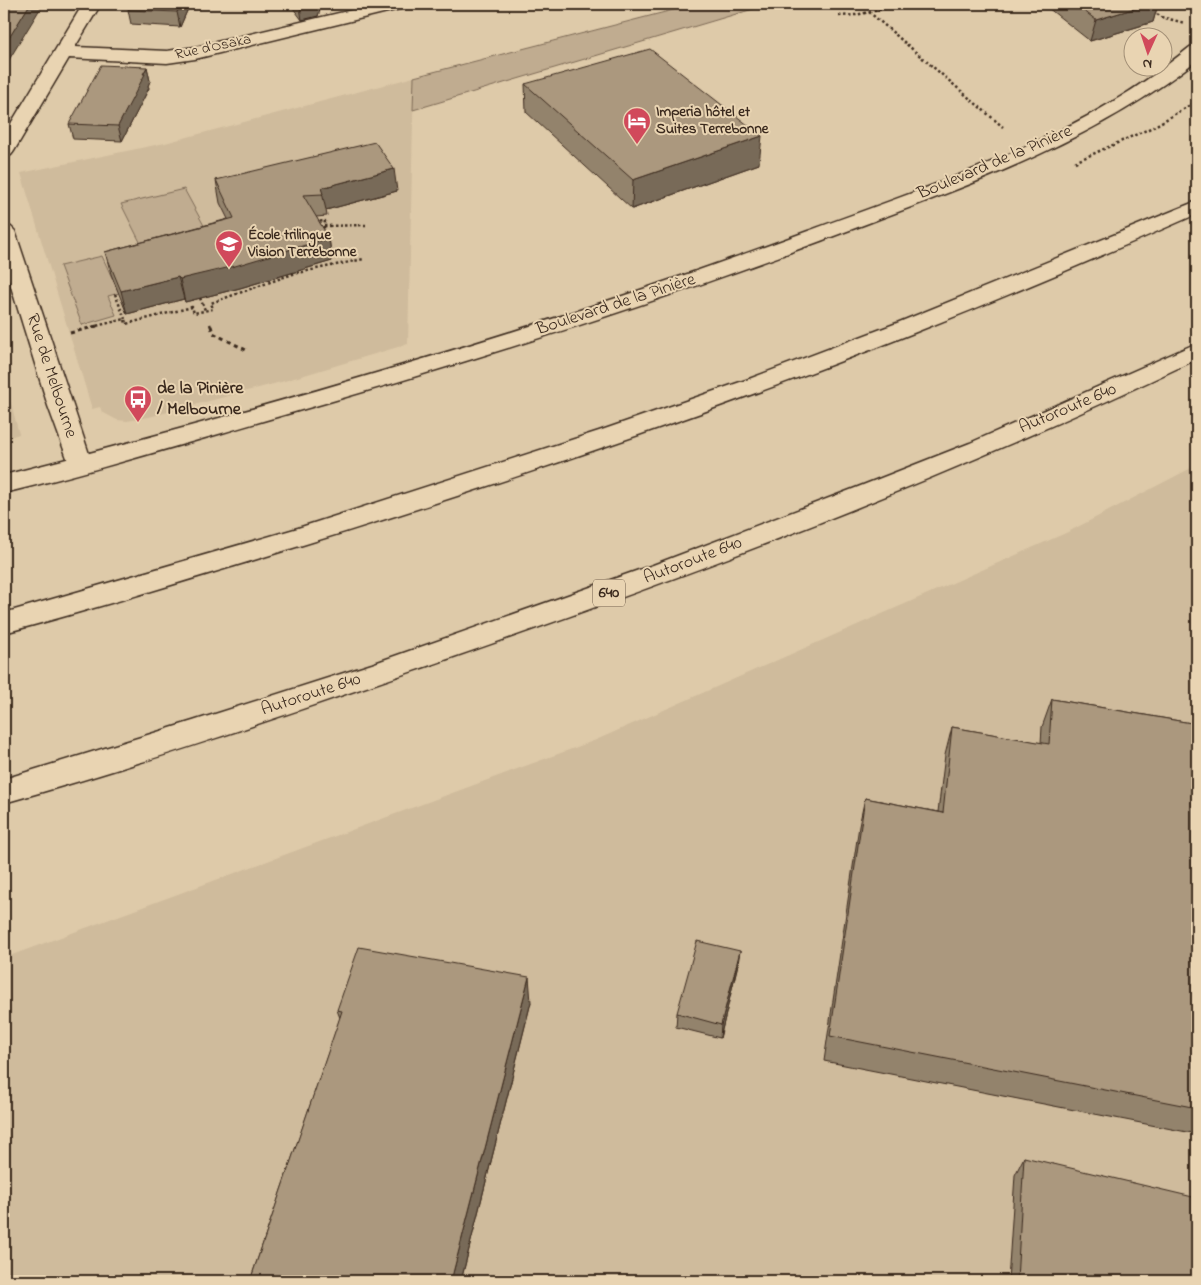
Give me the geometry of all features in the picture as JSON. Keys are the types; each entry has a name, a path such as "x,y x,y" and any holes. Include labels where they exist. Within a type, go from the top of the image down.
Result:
{"main road":[{"path":"4,151 92,4"},
{"name":"Rue d'Osaka","path":"64,52 167,57 186,54 360,9 398,4"},
{"name":"Boulevard de la Pinière","path":"4,484 222,425 448,359 681,284 790,245 985,170 1072,131 1131,99 1169,74 1197,51"},
{"path":"4,623 183,572 375,513 662,419 896,333 1033,278 1197,207"},
{"name":"Rue de Melbourne","path":"4,231 66,426 80,463"},
{"name":"Autoroute 640","path":"4,791 118,757 377,674 677,568 868,494 957,457 1098,396 1197,350"}],"path":[{"path":"839,16 869,12 904,4"},
{"path":"1148,8 1161,17 1185,23"},
{"path":"869,12 1003,127"},
{"path":"309,222 325,221 323,235"},
{"path":"324,226 366,224"},
{"path":"114,294 126,324 192,307 194,313 213,308 211,303 256,289 270,282 333,263 364,259"},
{"path":"200,298 205,310"},
{"path":"69,334 125,319"},
{"path":"210,324 214,333 246,350"}],"shaded area":[{"path":"696,4 770,4 413,110 414,77"},
{"name":"École trilingue Vision Terrebonne","path":"414,77 408,344 281,382 149,417 127,421 117,420 102,412 100,407 92,409 21,173 165,143"},
{"path":"184,189 213,242 148,258 121,204"},
{"path":"102,256 119,293 108,296 116,315 82,325 60,266"},
{"path":"4,376 19,434 4,439"},
{"path":"1197,465 1197,1281 4,1281 4,958 596,740 1068,532"}],"building":[{"path":"4,4 30,4 4,46"},
{"path":"131,4 181,4 177,12 128,10"},
{"path":"297,4 314,4 300,7"},
{"path":"1075,4 1149,4 1096,20"},
{"path":"650,49 762,136 633,180 525,84"},
{"path":"101,65 147,67 118,126 69,124"},
{"path":"375,142 394,169 321,188 323,194 303,195 329,238 235,266 121,291 105,252 234,218 216,180"},
{"path":"1052,699 1197,724 1197,1108 830,1036 865,798 943,813 952,727 1049,744"},
{"path":"697,941 740,951 721,1025 677,1013"},
{"path":"359,947 529,977 451,1281 250,1281 342,1011 337,1010"},
{"path":"1024,1157 1197,1198 1197,1281 1017,1281"}],"place":[{"name":"Imperia hôtel et Suites Terrebonne","path":"637,145"},
{"name":"École trilingue Vision Terrebonne","path":"229,268"},
{"name":"de la Pinière / Melbourne","path":"138,423"}]}
